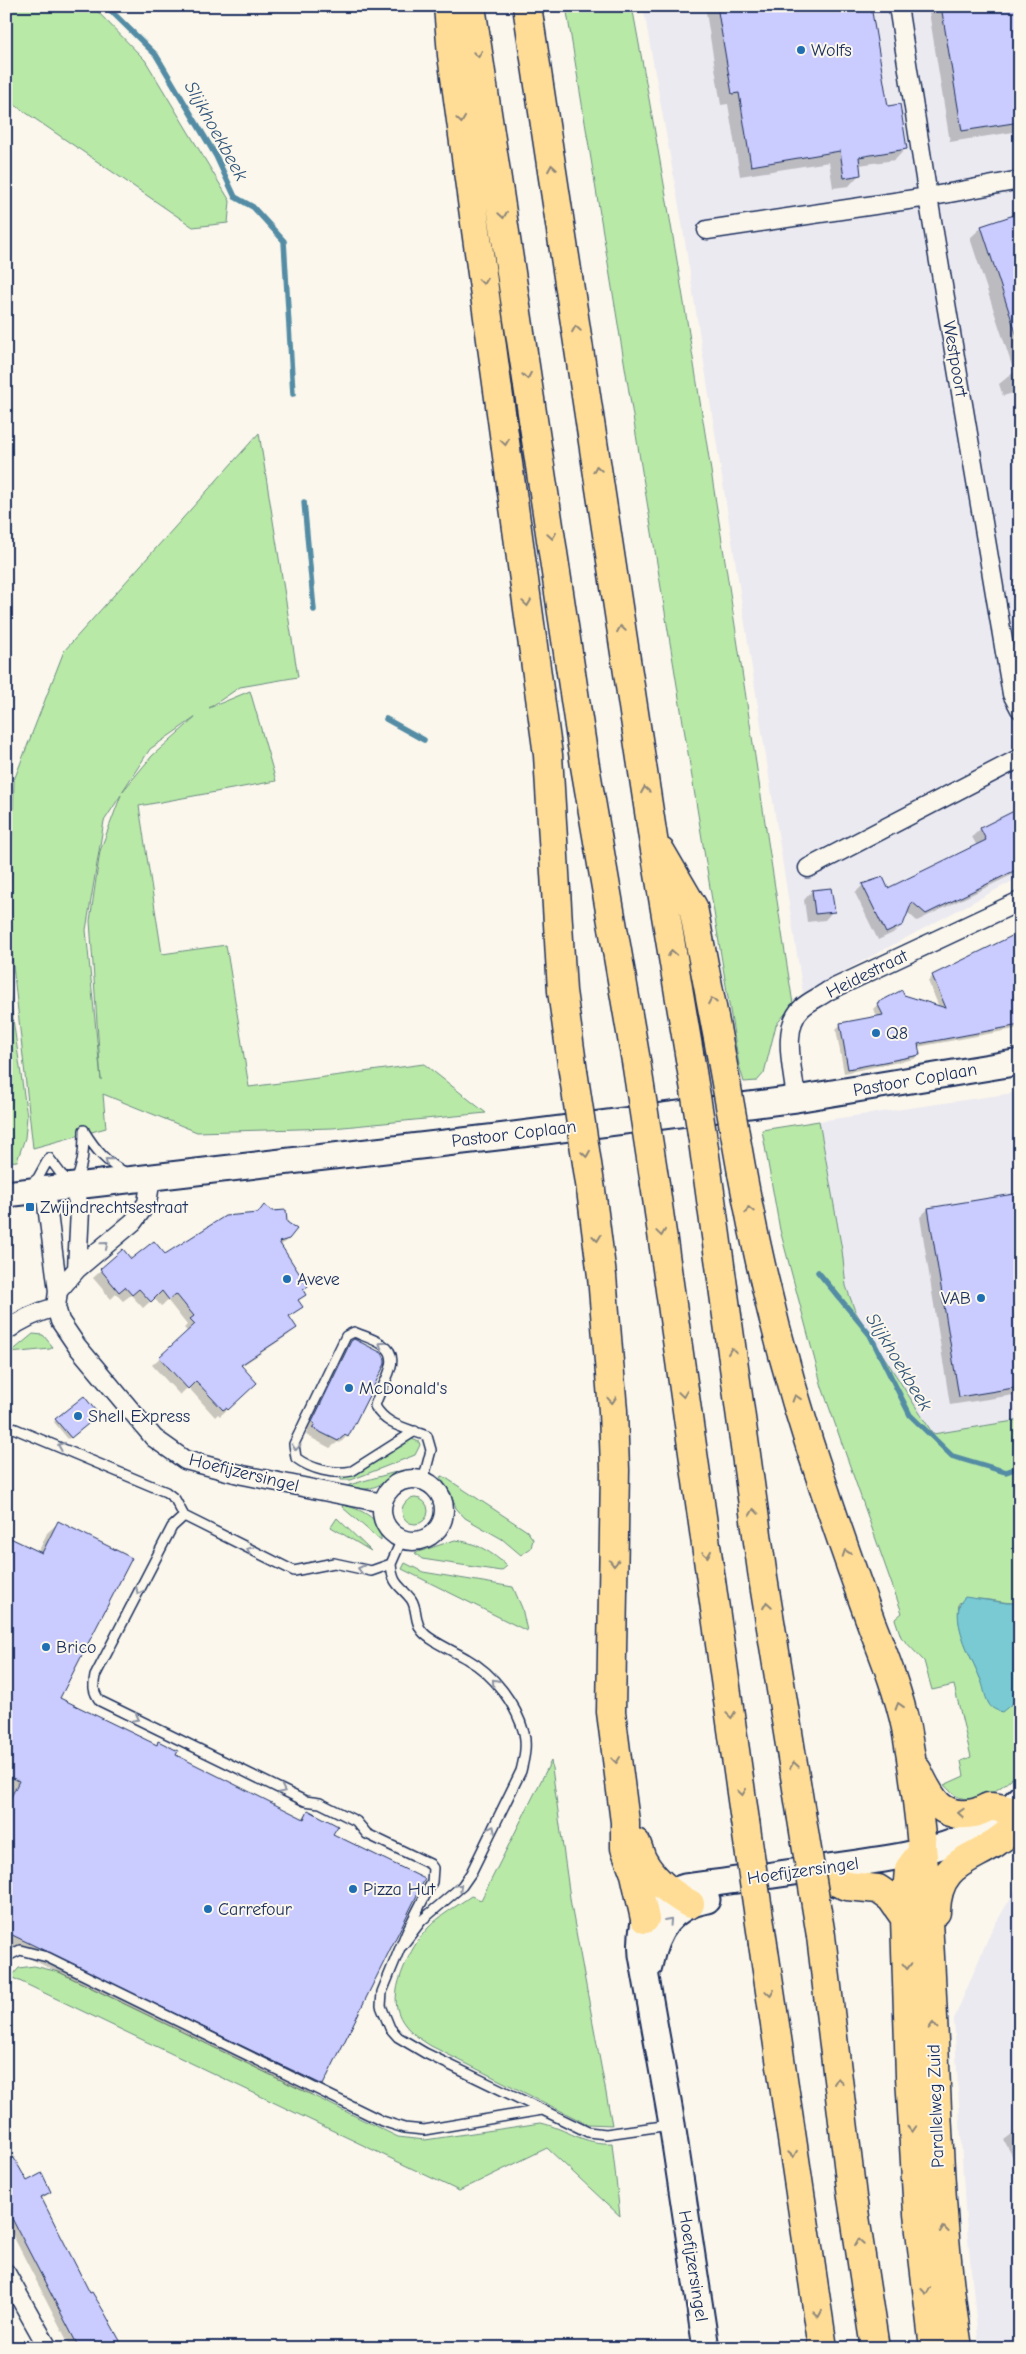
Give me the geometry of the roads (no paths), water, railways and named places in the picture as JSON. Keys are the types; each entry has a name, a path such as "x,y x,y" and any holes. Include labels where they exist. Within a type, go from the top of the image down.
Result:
{"highway":[{"path":"448,6 452,55 548,755 562,991 602,1276 613,1411 615,1470 611,1712 625,1822 625,1848 635,1874 645,1919"},
{"path":"470,6 585,766 636,1061 655,1184 822,2348"},
{"path":"527,6 652,838 709,1178 763,1578 821,1936 852,2197 875,2348"},
{"path":"652,838 693,907 756,1248 792,1382 822,1483 885,1660 905,1725 910,1754 918,1861"},
{"path":"910,1754 926,1789 941,1809 958,1815 975,1813 990,1807 1015,1816 1001,1841 964,1859 944,1878 938,1891 936,1921 929,1952"},
{"path":"625,1822 643,1862 680,1898"},
{"name":"Parallelweg Zuid","path":"918,1861 905,1918 914,2152 927,2295 934,2348"},
{"name":"Parallelweg Zuid","path":"918,1861 928,1905 938,2162 958,2348"},
{"path":"831,1880 847,1886 878,1889 891,1898 905,1918"}],"street":[{"name":"Westpoort","path":"898,6 928,198 1012,694 1020,710"},
{"path":"707,230 928,198 1020,180"},
{"path":"808,868 1020,758"},
{"name":"Heidestraat","path":"796,1099 791,1072 791,1026 800,1009 828,991 1020,901"},
{"name":"Pastoor Coplaan","path":"13,1193 146,1179 796,1099 1020,1062"},
{"path":"6,1331 17,1322 43,1310 57,1299 78,1269 133,1222 147,1203 146,1179"},
{"path":"74,1186 80,1210 78,1269"},
{"path":"45,1190 57,1299"},
{"name":"Hoefijzersingel","path":"57,1299 60,1320 77,1346 154,1438 185,1460 243,1475 383,1502"},
{"path":"413,1480 423,1481 432,1486 443,1502 442,1522 430,1536 412,1541 402,1539 388,1528 382,1512 383,1502 388,1493 399,1484 413,1480"},
{"name":"Hoefijzersingel","path":"706,2348 672,2124 640,1934 650,1908 680,1898 831,1880 918,1861 1015,1816"},
{"name":"Hoefijzersingel","path":"646,1978 653,1948 660,1931 674,1915 685,1887 918,1861"},
{"path":"6,2273 48,2348"}],"lane":[{"path":"13,1193 38,1178 49,1158 60,1174 74,1186 81,1172 84,1154 84,1130 96,1151 117,1169 146,1179"},
{"path":"415,1431 352,1471 344,1473 317,1469 296,1458 294,1444 304,1422 346,1336 354,1332 383,1344 391,1352 393,1363 378,1394 375,1406 388,1422 415,1431 428,1436 431,1450 423,1481"},
{"path":"6,1424 166,1492 175,1499 184,1516 294,1571 334,1563 371,1571 391,1564"},
{"path":"184,1516 172,1527 96,1676 93,1686 95,1695 100,1700 297,1797 320,1804 356,1821 367,1834 430,1864 433,1868 432,1882 382,1992 381,2006 390,2028 398,2037 425,2053 542,2110 597,2134 672,2124"},
{"path":"402,1539 391,1564 393,1578 398,1588 412,1600 422,1632 480,1668 510,1700 524,1734 525,1754 521,1771 471,1873 462,1886 421,1921 402,1946"},
{"path":"6,1957 20,1950 46,1957 382,2121 404,2128 424,2130 542,2110"}],"water":[{"path":"965,1597 1020,1603 1020,1697 1002,1712 990,1706 987,1701 981,1681 962,1637 958,1614 960,1605"}],"waterway":[{"name":"Slijkhoekbeek","path":"106,6 156,55 216,156 235,197 253,207 284,241 293,394"},
{"name":"Slijkhoekbeek","path":"304,502 314,610"},
{"name":"Slijkhoekbeek","path":"386,719 424,740"},
{"name":"Slijkhoekbeek","path":"818,1272 870,1335 910,1415 952,1456 1006,1472 1020,1467"}],"place":[{"name":"Wolfs","path":"801,50"},
{"name":"Q8","path":"876,1033"},
{"name":"Zwijndrechtsestraat","path":"30,1207"},
{"name":"Aveve","path":"287,1279"},
{"name":"VAB","path":"981,1298"},
{"name":"McDonald's","path":"349,1388"},
{"name":"Shell Express","path":"78,1416"},
{"name":"Brico","path":"46,1647"},
{"name":"Pizza Hut","path":"353,1889"},
{"name":"Carrefour","path":"208,1909"}]}
